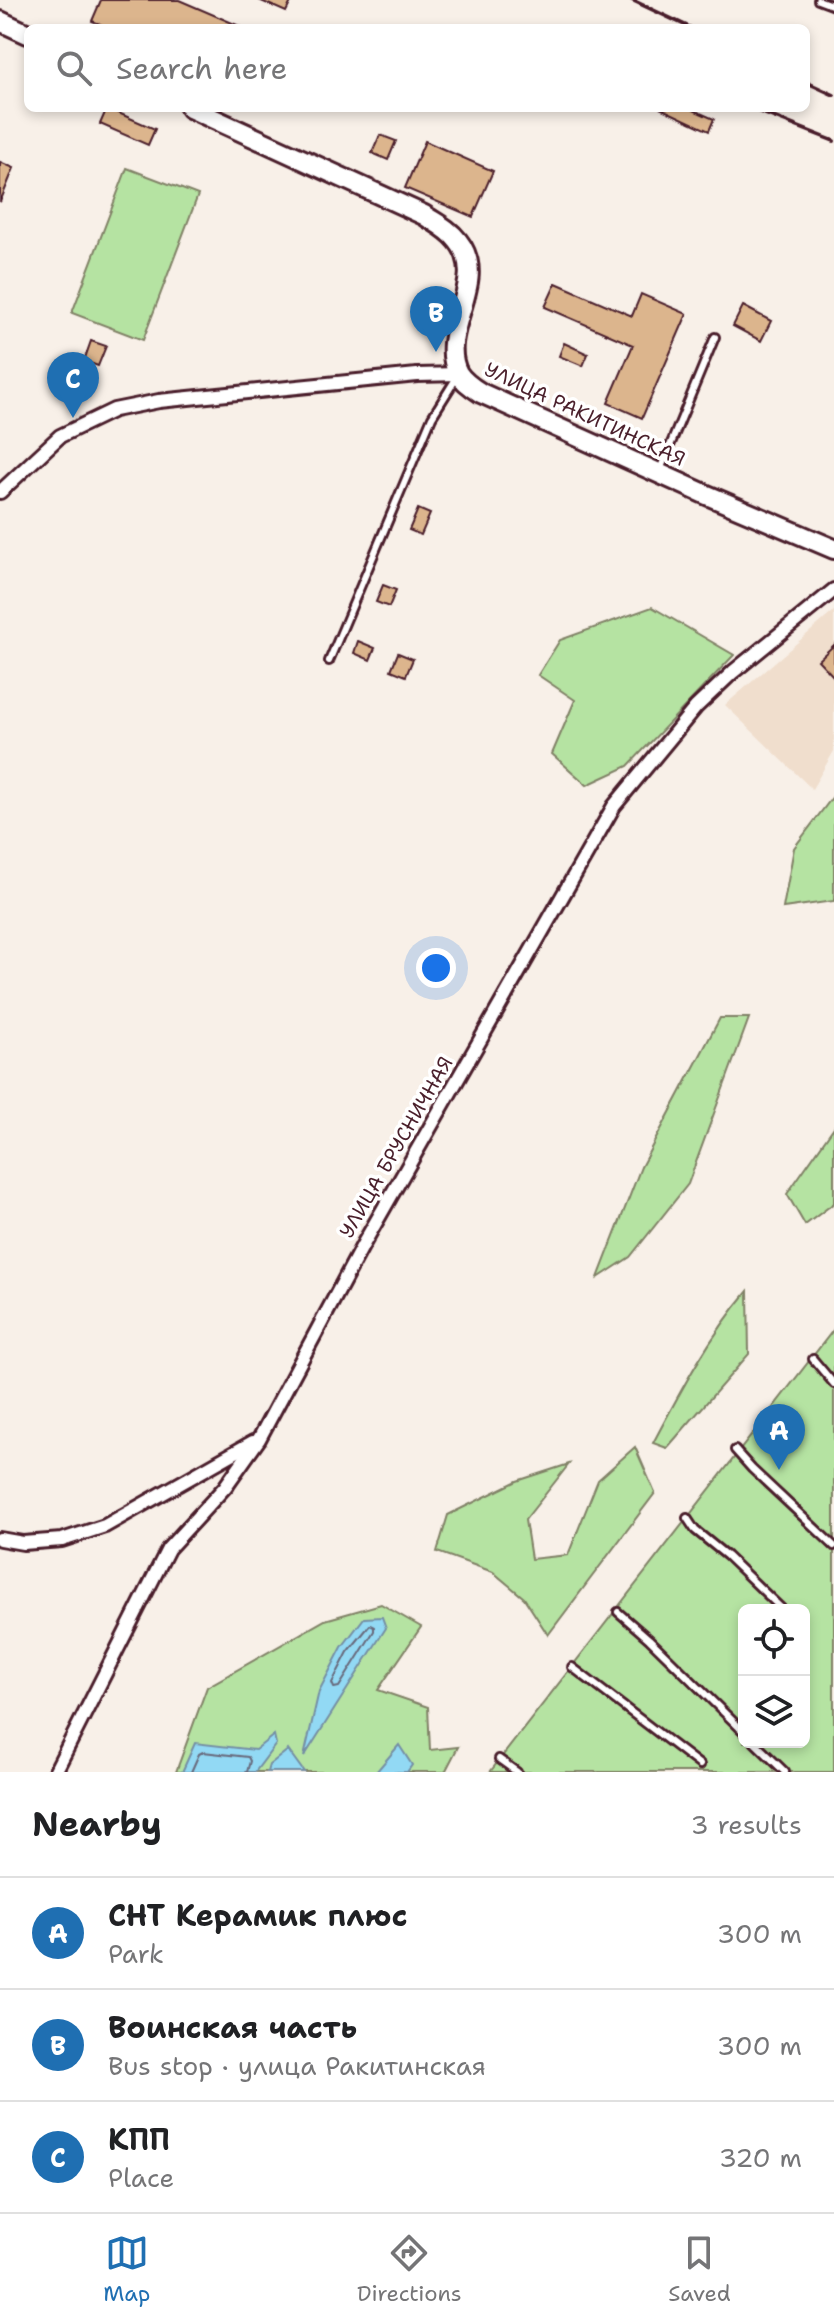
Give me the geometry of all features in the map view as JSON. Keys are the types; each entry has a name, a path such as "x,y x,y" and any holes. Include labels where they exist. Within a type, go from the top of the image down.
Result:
{"street":[{"path":"0,21 24,32"},
{"name":"УЛИЦА РАКИТИНСКАЯ","path":"199,112 424,215 445,228 459,242 469,269 467,290 452,344 459,374 481,393 834,549"},
{"path":"0,492 60,436 114,410 159,401 417,375 459,374"},
{"name":"УЛИЦА БРУСНИЧНАЯ","path":"55,1772 168,1549 225,1487 259,1439 364,1243 614,806 696,707 733,672 834,590"},
{"path":"0,1539 23,1543 62,1540 105,1526 259,1439"}],"lane":[{"path":"818,0 834,6"},
{"path":"659,474 715,337"},
{"path":"329,661 432,417 459,374"},
{"path":"813,1359 834,1384"},
{"path":"735,1450 834,1546"},
{"path":"687,1518 695,1530 777,1604"},
{"path":"618,1612 738,1726"},
{"path":"572,1667 700,1765"},
{"path":"760,1748 785,1772"},
{"path":"499,1759 517,1772"}],"shaded area":[{"path":"834,611 834,751 812,789 725,705"}],"green space":[{"path":"127,168 198,195 143,340 72,313"},
{"path":"652,607 734,655 628,766 587,785 552,754 575,700 538,675 560,640"},
{"path":"834,795 834,901 783,908 794,848"},
{"path":"720,1018 749,1018 688,1184 630,1257 598,1278 641,1167"},
{"path":"834,1127 834,1203 805,1225 787,1194"},
{"path":"748,1291 749,1354 667,1448 653,1443 708,1345"},
{"path":"834,1329 834,1772 490,1772"},
{"path":"635,1447 655,1493 548,1635 524,1598 493,1572 437,1552 448,1515 517,1481 569,1464 525,1520 531,1559 568,1555 598,1480"},
{"path":"381,1604 421,1627 378,1690 428,1707 430,1750 458,1747 445,1772 176,1772 207,1687 325,1620"}],"water":[{"path":"382,1617 386,1628 304,1757 319,1691 342,1647 364,1618"},
{"path":"274,1735 276,1744 255,1772 182,1772 195,1743 255,1750"},
{"path":"399,1745 412,1765 407,1772 376,1772"},
{"path":"288,1750 304,1772 267,1772 269,1765"}],"building":[{"path":"101,0 179,0 235,24 100,24 92,21"},
{"path":"259,0 292,0 286,12"},
{"path":"105,112 116,112 155,129 148,145 100,124"},
{"path":"669,112 698,112 714,119 709,131"},
{"path":"380,135 396,141 388,160 372,153"},
{"path":"425,141 493,171 473,217 405,188"},
{"path":"0,162 14,168 0,202"},
{"path":"556,283 632,316 641,294 687,314 642,418 608,403 633,345 545,307"},
{"path":"425,295 442,298 438,314 421,310"},
{"path":"743,306 771,321 761,341 733,326"},
{"path":"91,341 106,346 98,366 84,361"},
{"path":"564,343 588,354 583,366 559,356"},
{"path":"71,357 91,365 87,375 67,368"},
{"path":"418,509 430,514 421,535 409,530"},
{"path":"383,585 396,590 389,607 376,602"},
{"path":"358,641 375,648 370,660 354,653"},
{"path":"834,645 834,677 818,660"},
{"path":"398,653 413,659 406,676 391,670"}],"railway":[{"path":"632,0 683,24"},
{"path":"810,84 834,95"},
{"path":"760,112 834,141"}],"place":[{"name":"Воинская часть","path":"436,352"},
{"name":"КПП","path":"73,418"},
{"name":"СНТ Керамик плюс","path":"779,1470"}]}
